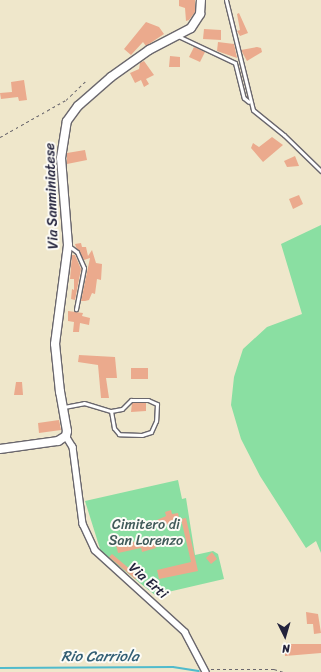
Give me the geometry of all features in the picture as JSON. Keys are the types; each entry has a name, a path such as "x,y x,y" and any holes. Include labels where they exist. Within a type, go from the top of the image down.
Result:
{"main road":[{"name":"Via Sanminiatese","path":"66,436 67,424 60,392 56,344 68,245 61,158 67,121 78,106 111,77 149,50 177,36 194,25 200,14 201,0"},
{"path":"0,450 49,443 66,436"}],"street":[{"name":"Via Erti","path":"66,436 73,447 84,524 95,550 185,632 206,670"}],"lane":[{"path":"226,0 238,42 249,102 253,110 284,135 321,171"},
{"path":"177,36 234,62 244,98 249,102"},
{"path":"68,245 77,252 84,268 76,309"},
{"path":"64,408 84,403 111,411 122,409 132,400 148,400 157,404 156,421 151,432 142,435 119,434 114,428 111,411"}],"path":[{"path":"0,137 66,100 86,81"},
{"path":"206,670 274,669 284,672"}],"green space":[{"path":"321,225 321,553 316,541 306,548 260,476 241,439 231,405 234,377 243,349 267,327 302,314 281,244"},
{"name":"Cimitero di San Lorenzo","path":"178,480 182,499 186,498 195,555 213,551 218,554 224,579 155,595 101,552 85,501"}],"building":[{"path":"179,0 195,0 195,12 189,20 186,21 185,8 179,6"},
{"path":"239,13 248,33 240,36 237,31 240,30 237,14"},
{"path":"146,22 159,27 164,34 146,46 143,42 131,55 124,49"},
{"path":"204,29 221,30 221,40 203,39"},
{"path":"218,42 234,44 237,58 217,51"},
{"path":"194,47 205,52 200,62 189,57"},
{"path":"257,47 261,48 262,52 247,61 241,50"},
{"path":"170,56 180,57 180,67 169,67"},
{"path":"144,61 154,75 146,79 149,84 144,87 141,80 135,83 130,73 139,69 140,63"},
{"path":"24,80 27,100 19,101 18,97 1,99 0,93 12,92 11,82"},
{"path":"272,137 283,145 263,162 251,148 253,143 259,147"},
{"path":"85,150 87,160 67,164 67,153"},
{"path":"295,156 299,166 287,167 284,161"},
{"path":"299,195 303,204 293,209 289,199"},
{"path":"81,243 82,247 86,247 88,256 92,250 96,263 102,264 101,280 97,279 95,294 92,293 89,300 85,301 81,301 90,258 84,260 76,247 75,244"},
{"path":"72,255 75,255 81,269 75,300 71,299 72,289 74,290 74,279 70,279"},
{"path":"68,311 83,313 82,316 90,318 89,325 80,323 79,332 73,332 74,322 68,321"},
{"path":"79,355 115,357 117,378 106,378 109,398 101,398 98,365 78,362"},
{"path":"131,368 148,368 148,379 131,379"},
{"path":"16,382 22,382 23,395 14,395"},
{"path":"132,403 146,403 146,411 131,412"},
{"path":"59,420 61,430 39,433 38,423"},
{"path":"171,510 172,514 178,513 180,521 165,525 157,520 166,516 165,512"},
{"path":"186,518 198,571 159,579 157,570 191,562 181,519"},
{"path":"154,538 156,548 142,552 141,548 118,553 116,545"},
{"path":"212,552 217,559 211,564 206,558"},
{"path":"112,554 141,578 135,579 109,557"},
{"path":"306,612 318,614 321,633 314,634 313,624 307,624"},
{"path":"290,644 321,644 321,653 285,656 285,649 291,648"}],"waterway":[{"name":"Rio Carriola","path":"0,668 173,667 199,671"}]}
